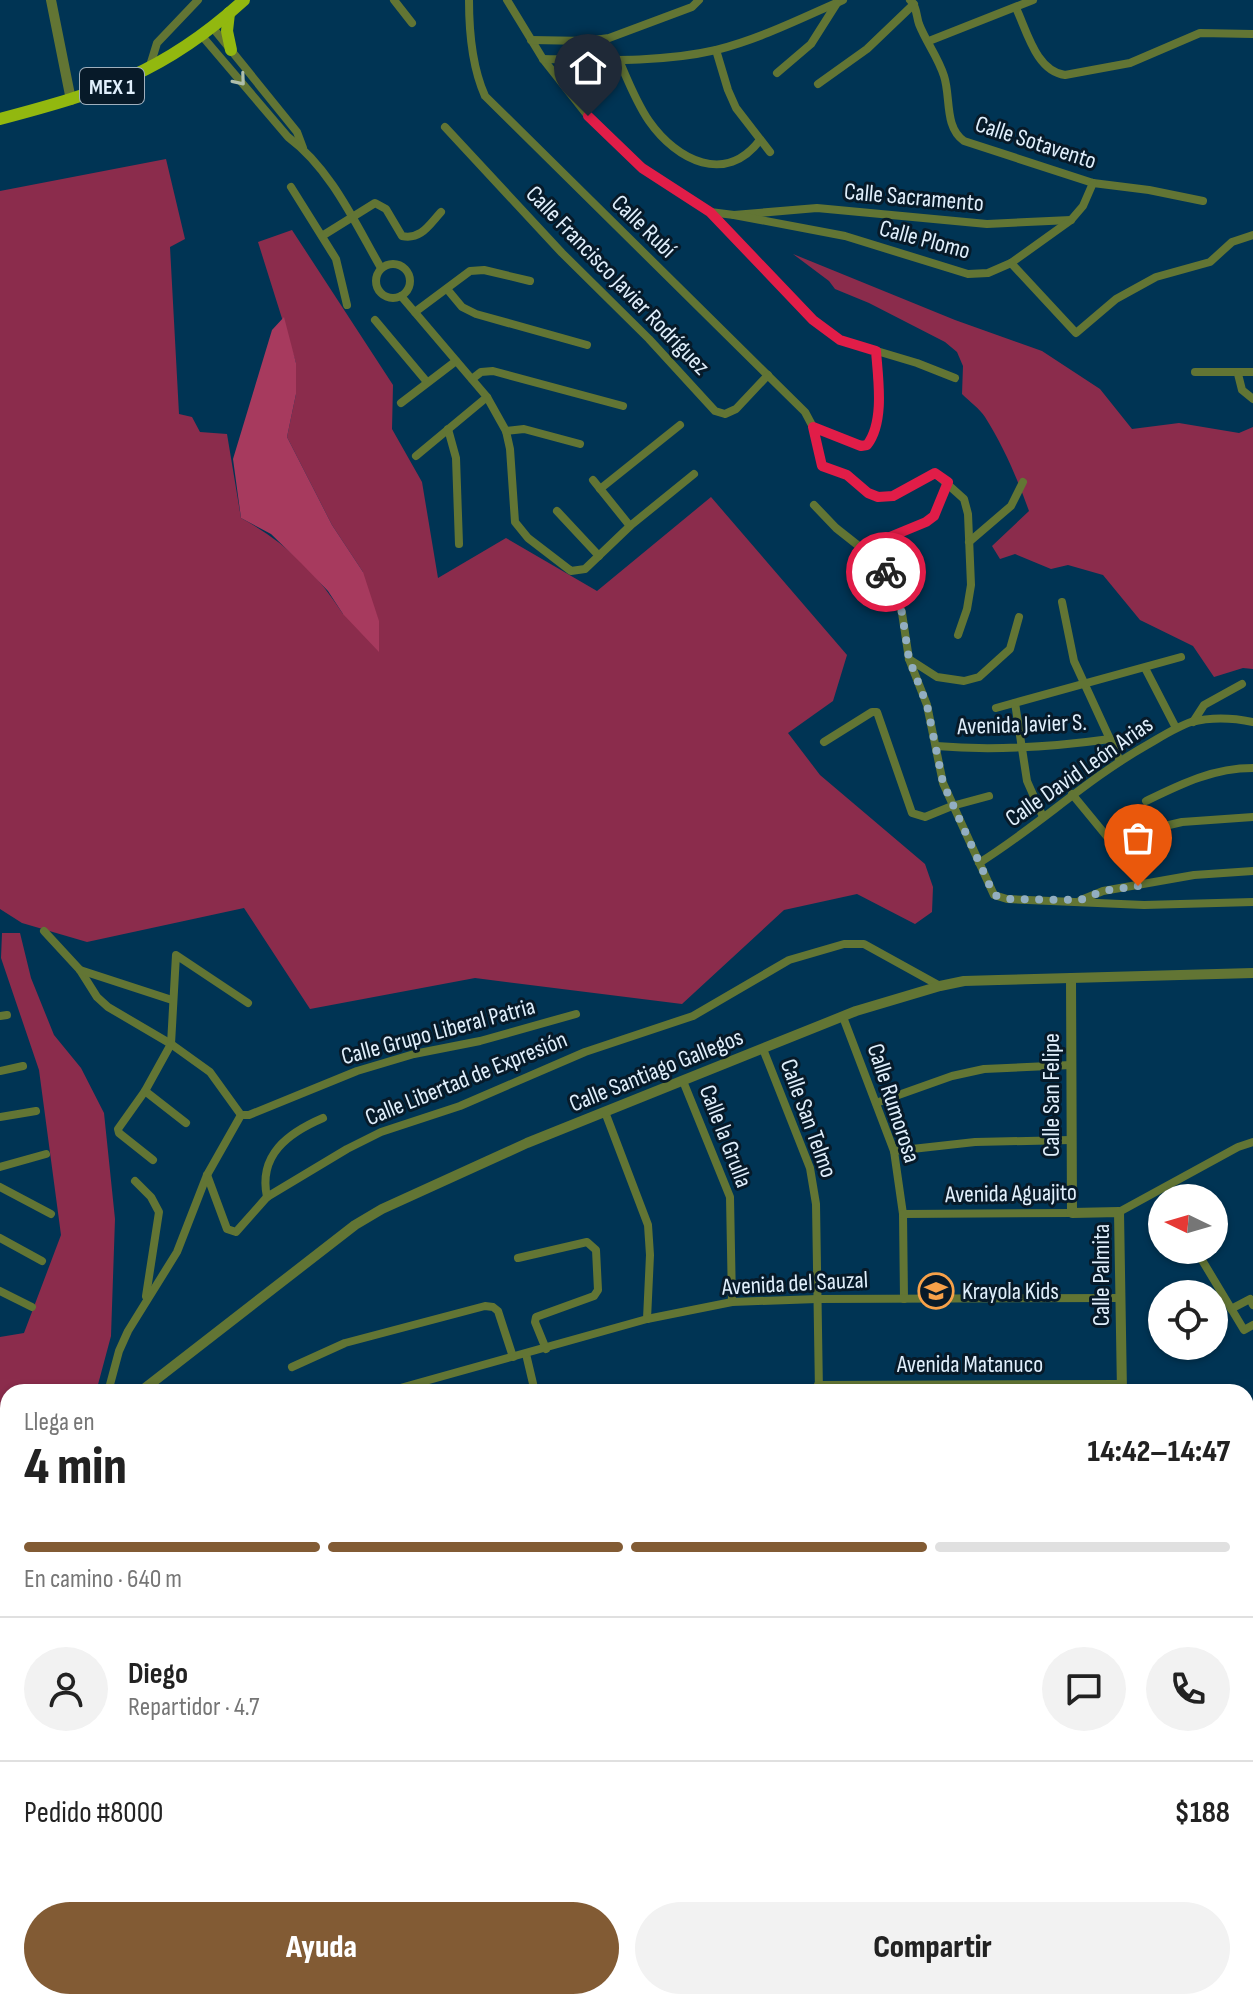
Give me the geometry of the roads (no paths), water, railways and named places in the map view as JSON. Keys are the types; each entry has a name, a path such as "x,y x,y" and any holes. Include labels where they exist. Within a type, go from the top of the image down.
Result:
{"main road":[{"name":"MEX 1","path":"0,119 71,100 149,70 208,32 244,0"},
{"path":"229,13 227,31 231,50"}],"street":[{"path":"51,0 71,100"},
{"path":"149,70 157,43 198,0"},
{"path":"394,0 412,23"},
{"name":"Calle Rubí","path":"469,0 472,46 479,83 485,96 805,412 813,427 822,466 847,475 868,493 878,497 893,496 935,473 948,482"},
{"path":"507,0 543,59 588,116 642,168 710,212 813,320 840,340 955,378"},
{"path":"531,40 587,41 609,38 692,7 699,0"},
{"path":"818,84 867,49 912,2 929,41 1033,0"},
{"path":"543,59 619,60 716,50 840,1"},
{"path":"777,73 811,44 840,1"},
{"path":"1016,8 1041,62 1054,73 1065,75 1130,63 1200,33 1253,34"},
{"path":"208,32 231,50 297,132 303,148"},
{"path":"208,32 261,105 288,137 303,148 328,180 381,268"},
{"name":"Calle Sotavento","path":"929,41 945,80 952,126 956,136 964,141 1093,183 1203,201"},
{"path":"716,50 736,108 770,152"},
{"path":"619,60 651,124 689,157 715,165 734,162 749,154 760,140"},
{"path":"261,105 269,98"},
{"name":"Calle Francisco Javier Rodríguez","path":"445,127 715,411 725,414 736,409 768,375"},
{"path":"1071,220 1083,206 1093,183"},
{"path":"291,187 336,259 347,305"},
{"path":"322,236 375,203 381,205 402,236 410,238 418,237 441,212"},
{"name":"Calle Sacramento","path":"710,212 734,215 817,208 987,224 1071,220"},
{"name":"Calle Plomo","path":"734,215 845,236 968,274 988,273 1011,263 1071,220"},
{"path":"1011,263 1076,333 1116,299 1156,277 1210,262 1232,242 1253,235"},
{"path":"395,264 407,271 410,285 401,296 386,297 379,291 376,281 381,268 395,264"},
{"path":"415,312 470,271 484,270 530,281"},
{"path":"447,289 462,307 476,314 587,345"},
{"path":"401,296 487,397 506,431 515,522 528,538 571,571 585,569 630,526 694,474"},
{"path":"375,320 427,382"},
{"path":"813,427 861,446 867,445 877,415 876,351"},
{"path":"401,403 456,361"},
{"path":"472,379 481,372 493,371 623,406"},
{"path":"1195,372 1253,372"},
{"path":"1238,374 1242,390 1253,399"},
{"path":"416,456 487,397"},
{"path":"600,489 680,425"},
{"path":"448,429 456,458 459,544"},
{"path":"506,431 524,429 580,444"},
{"path":"593,480 630,526"},
{"path":"863,548 934,516 948,482 964,499 968,514 971,585 958,635"},
{"path":"969,542 1011,506 1023,482"},
{"path":"814,505 836,528 879,562 893,582 902,613 909,659 927,705 938,764 952,806 994,895 1001,898 1144,905 1253,902"},
{"path":"557,511 599,556"},
{"path":"1062,602 1074,661 1120,761"},
{"path":"909,659 937,677 964,681 979,677 1010,649 1019,617"},
{"path":"996,708 1181,657"},
{"path":"1145,668 1176,728"},
{"path":"1193,722 1204,705 1242,684"},
{"path":"1015,703 1027,781 1043,817"},
{"path":"824,742 872,712 877,712 912,813 925,817 989,796"},
{"name":"Calle David León Arias","path":"979,863 1008,845 1120,761 1176,728 1193,722 1235,718 1253,722"},
{"name":"Avenida Javier S.","path":"936,746 1021,748 1110,739"},
{"path":"1146,801 1213,772 1253,768"},
{"path":"1072,794 1106,837 1113,839 1182,822 1253,817"},
{"path":"1080,900 1090,894 1117,888 1194,875 1253,871"},
{"path":"44,931 80,970 89,986 108,1007 171,1044 210,1072 241,1115 207,1175 181,1243 119,1351 110,1384"},
{"name":"Calle Libertad de Expresión","path":"207,1175 227,1229 232,1232 241,1229 267,1197 381,1132 460,1106 598,1047 693,1016 789,960 844,944 864,944 940,986"},
{"path":"153,1160 118,1129 145,1091 171,1044 176,955 248,1003"},
{"path":"80,970 172,1000"},
{"name":"Calle Santiago Gallegos","path":"150,1384 355,1225 419,1191 605,1112 843,1017 964,981 1253,973"},
{"name":"Calle San Felipe","path":"1071,978 1072,1213"},
{"name":"Calle Grupo Liberal Patria","path":"241,1115 249,1115 357,1071 576,1014"},
{"name":"Calle Rumorosa","path":"843,1017 894,1151 903,1214 904,1299"},
{"name":"Calle San Telmo","path":"763,1049 810,1168 816,1204 818,1384"},
{"path":"876,1103 952,1076 984,1069 1071,1065"},
{"path":"0,1071 23,1066"},
{"name":"Calle la Grulla","path":"683,1081 730,1197 732,1302"},
{"path":"145,1091 186,1123"},
{"path":"0,1117 36,1111"},
{"path":"605,1112 648,1225 647,1319"},
{"path":"267,1197 265,1174 283,1143 297,1129 323,1118"},
{"path":"894,1151 975,1142 1071,1140"},
{"name":"Calle Palmita","path":"1170,1184 1253,1142"},
{"path":"0,1167 46,1154"},
{"path":"135,1181 151,1197 159,1212 146,1301"},
{"path":"0,1187 51,1214"},
{"name":"Calle Palmita","path":"1122,1384 1119,1212 1148,1196"},
{"name":"Avenida Aguajito","path":"903,1214 1119,1212"},
{"path":"0,1238 42,1261"},
{"path":"518,1258 587,1242 596,1250 598,1290 594,1296 536,1317 535,1322 546,1349"},
{"path":"1204,1264 1244,1330 1253,1325"},
{"path":"0,1291 32,1307"},
{"name":"Avenida del Sauzal","path":"415,1384 647,1319 732,1302 1121,1298"},
{"path":"1231,1309 1250,1299 1253,1305"},
{"path":"292,1367 345,1343 485,1306 498,1311 513,1357"},
{"path":"526,1354 533,1384"}],"place":[{"name":"Krayola Kids","path":"936,1291"}]}
